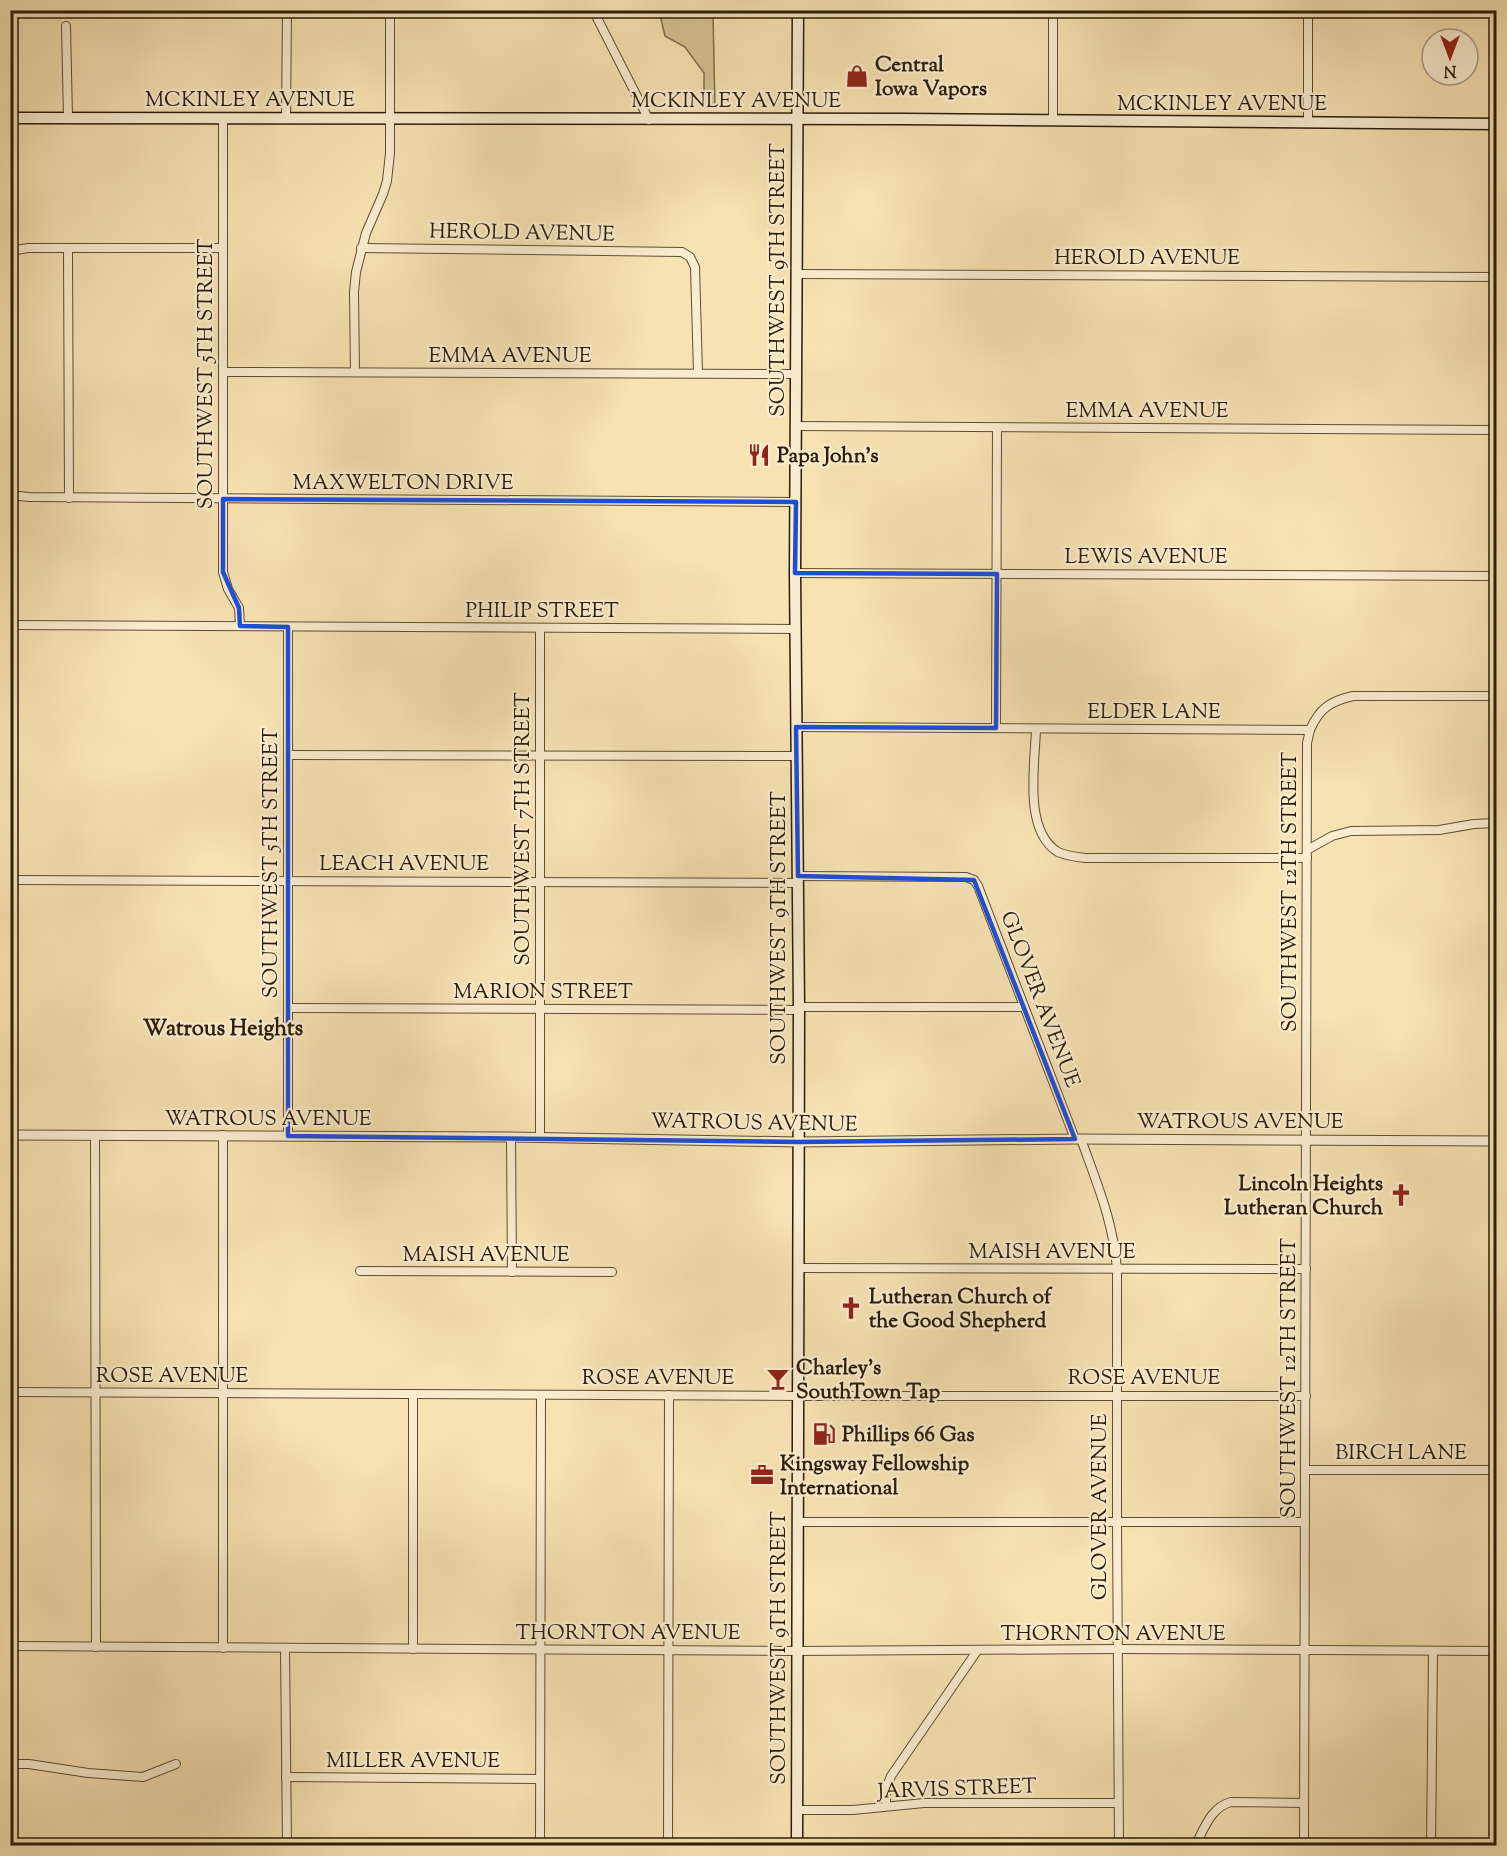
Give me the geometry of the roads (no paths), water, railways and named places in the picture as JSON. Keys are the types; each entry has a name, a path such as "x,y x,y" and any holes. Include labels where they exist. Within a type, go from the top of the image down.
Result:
{"main road":[{"name":"SOUTHWEST 9TH STREET","path":"797,1845 798,880 795,573 798,10"},
{"name":"MCKINLEY AVENUE","path":"10,118 1497,124"}],"street":[{"path":"286,119 287,10"},
{"path":"354,372 356,272 361,248 387,181 390,153 390,10"},
{"path":"593,10 649,120"},
{"path":"1053,10 1053,121"},
{"path":"1308,10 1308,123"},
{"path":"66,26 68,118"},
{"name":"SOUTHWEST 5TH STREET","path":"223,119 223,572 228,590 239,608 240,626"},
{"path":"10,251 28,248 223,248"},
{"path":"68,248 69,498"},
{"name":"HEROLD AVENUE","path":"361,248 682,252 690,257 695,267 698,374"},
{"name":"HEROLD AVENUE","path":"797,274 1497,277"},
{"name":"EMMA AVENUE","path":"223,372 797,374"},
{"name":"EMMA AVENUE","path":"796,426 1497,430"},
{"path":"996,729 997,427"},
{"name":"MAXWELTON DRIVE","path":"10,495 69,498 796,502"},
{"name":"LEWIS AVENUE","path":"795,573 1497,576"},
{"path":"10,625 240,626"},
{"name":"PHILIP STREET","path":"240,626 796,629"},
{"name":"SOUTHWEST 5TH STREET","path":"288,627 288,1136"},
{"name":"SOUTHWEST 7TH STREET","path":"540,628 540,1137"},
{"path":"1310,730 1315,719 1325,707 1338,699 1353,696 1497,696"},
{"name":"ELDER LANE","path":"796,728 1310,730"},
{"path":"1036,729 1034,797 1036,817 1040,831 1047,842 1058,852 1071,856 1085,858 1307,854 1332,836 1351,831 1439,831 1474,824 1497,823"},
{"name":"SOUTHWEST 12TH STREET","path":"1304,1845 1307,743 1310,730"},
{"path":"288,754 796,756"},
{"name":"LEACH AVENUE","path":"10,880 540,882 966,877"},
{"name":"GLOVER AVENUE","path":"966,877 974,880 978,886 1109,1218 1115,1246 1117,1269 1119,1845"},
{"name":"MARION STREET","path":"288,1008 1024,1007"},
{"name":"WATROUS AVENUE","path":"10,1135 540,1137 798,1142 1078,1139 1497,1141"},
{"path":"95,1135 96,1647"},
{"path":"223,1135 223,1647"},
{"path":"512,1137 512,1272"},
{"name":"MAISH AVENUE","path":"798,1268 1306,1269"},
{"name":"MAISH AVENUE","path":"360,1271 612,1272"},
{"name":"ROSE AVENUE","path":"10,1392 1306,1396"},
{"path":"413,1394 413,1649"},
{"path":"540,1845 541,1395"},
{"path":"668,1845 669,1395"},
{"name":"BIRCH LANE","path":"1305,1470 1497,1470"},
{"path":"797,1522 1305,1522"},
{"name":"THORNTON AVENUE","path":"10,1646 797,1651 1497,1651"},
{"path":"285,1648 287,1845"},
{"path":"886,1806 886,1789 891,1776 977,1651"},
{"path":"1431,1845 1433,1651"},
{"path":"10,1764 29,1764 88,1773 143,1777 176,1764"},
{"name":"MILLER AVENUE","path":"286,1777 540,1779"},
{"path":"1195,1845 1213,1814 1224,1804 1231,1802 1304,1803"},
{"name":"JARVIS STREET","path":"797,1810 854,1810 924,1803 1119,1803"}],"place":[{"name":"Central Iowa Vapors","path":"857,76"},
{"name":"Papa John's","path":"759,455"},
{"name":"Lincoln Heights Lutheran Church","path":"1401,1195"},
{"name":"Lutheran Church of the Good Shepherd","path":"851,1308"},
{"name":"Charley's SouthTown Tap","path":"778,1379"},
{"name":"Phillips 66 Gas","path":"824,1434"},
{"name":"Kingsway Fellowship International","path":"762,1475"}],"district":[{"name":"Watrous Heights","path":"223,1027"}]}
